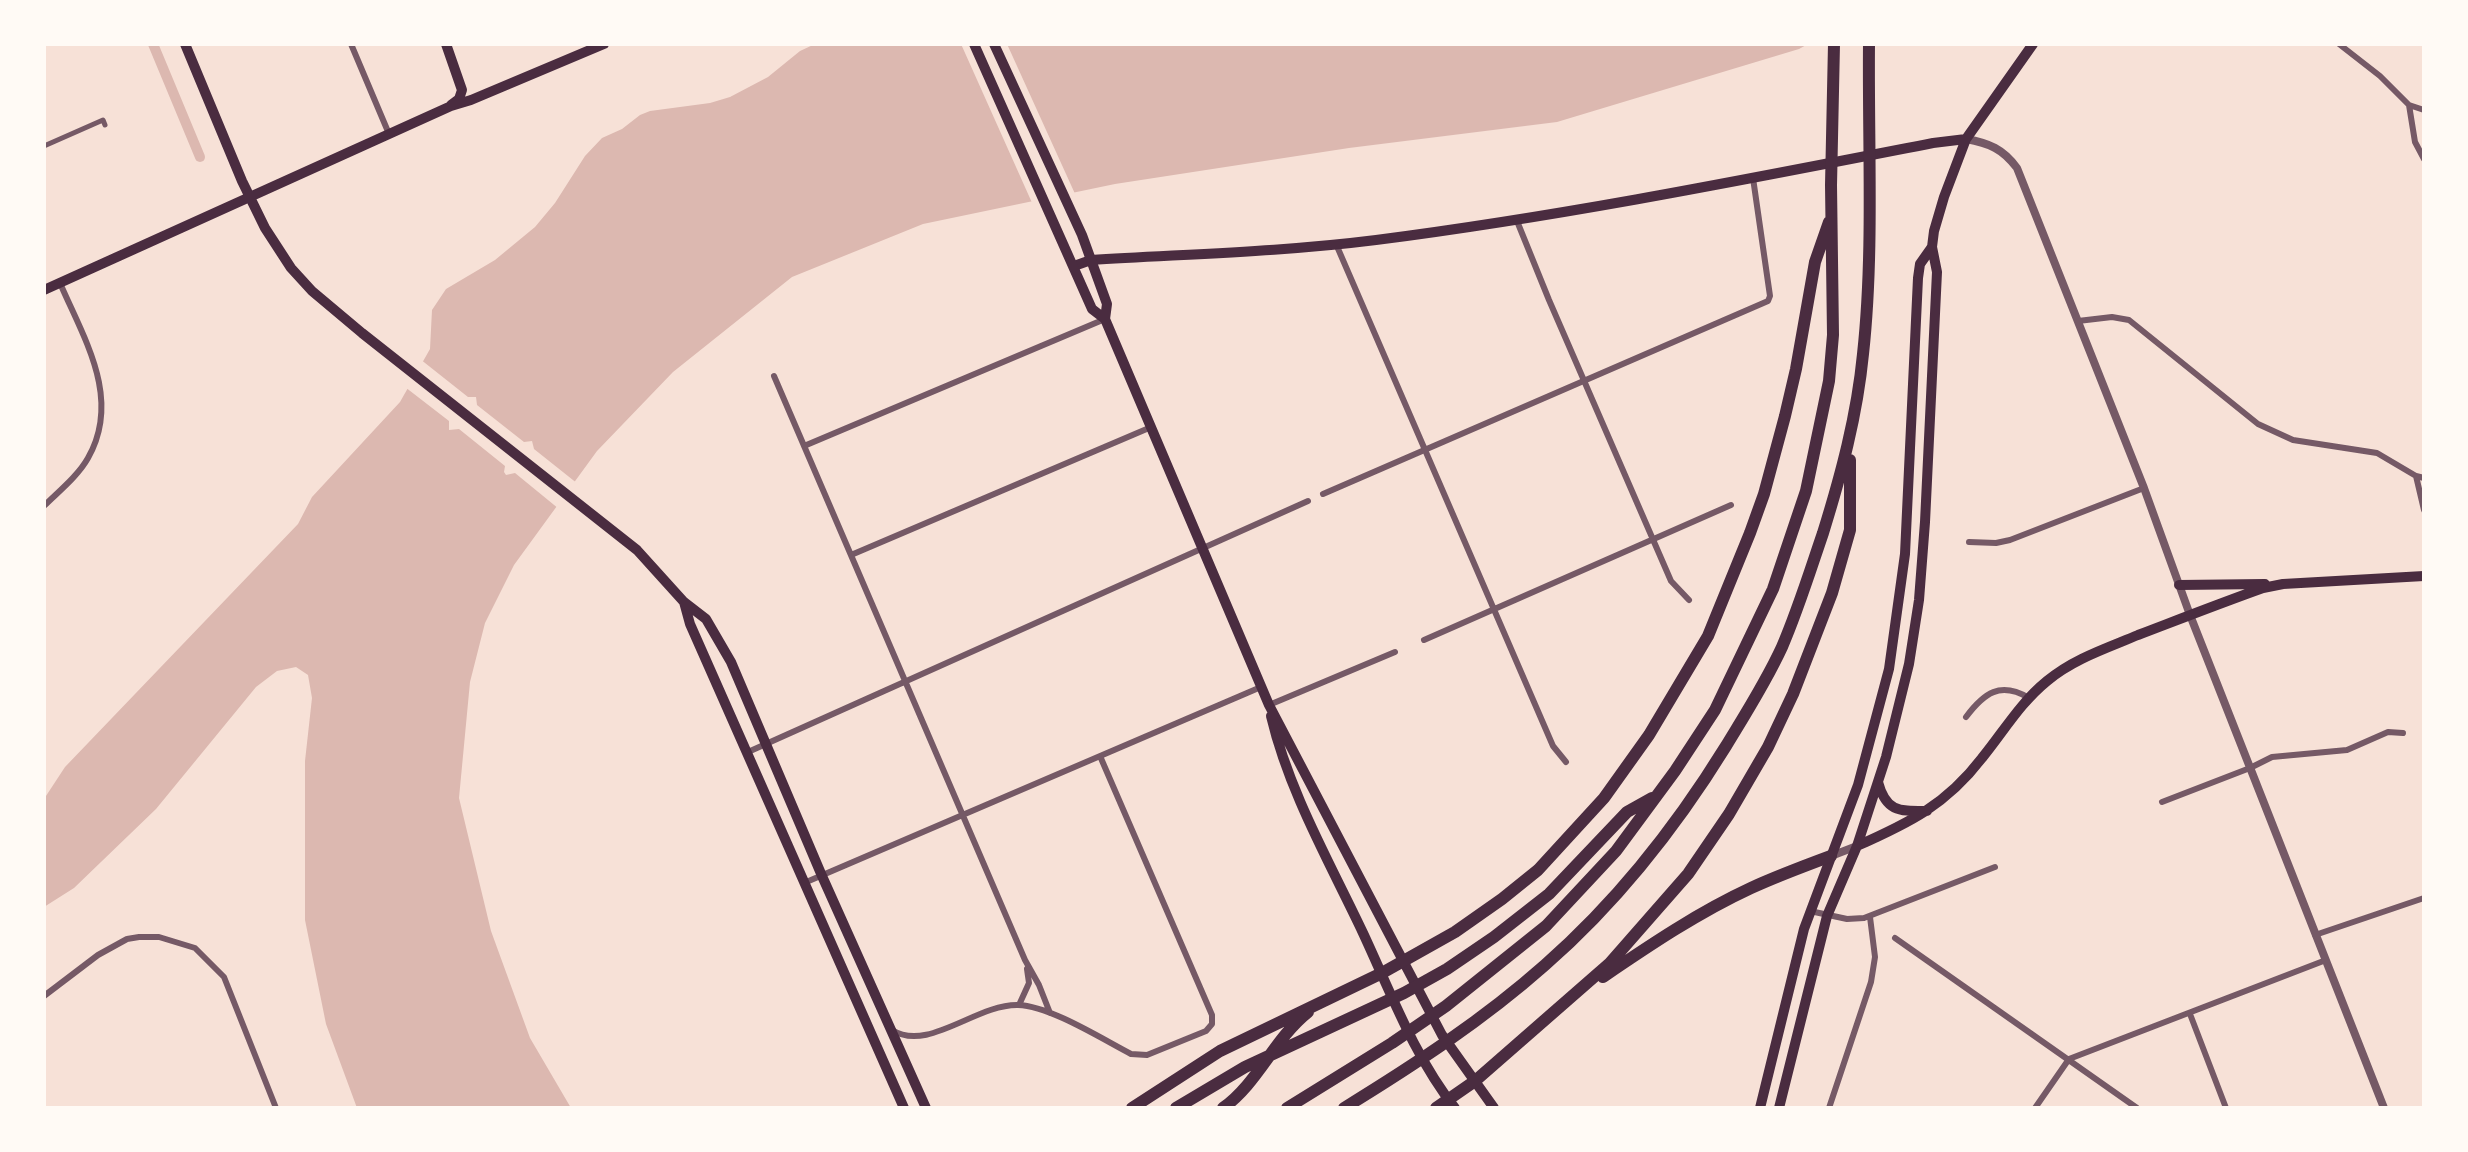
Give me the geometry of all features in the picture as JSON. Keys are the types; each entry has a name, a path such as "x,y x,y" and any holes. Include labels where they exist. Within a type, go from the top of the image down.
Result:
{"highway":[{"path":"1287,1108 1446,1006 1546,926 1616,851 1716,710 1773,589 1806,491 1829,381 1833,303 1831,185 1834,44"},
{"path":"1344,1108 1459,1033 1535,974 1601,911 1662,841 1705,780 1748,712 1782,645 1820,542 1849,443 1863,353 1869,262 1869,44"},
{"path":"1132,1108 1220,1051 1382,973 1455,932 1538,870 1604,797 1649,735 1708,636 1764,494 1796,369 1815,262 1832,208"},
{"path":"1436,1108 1452,1104 1475,1080 1584,986 1636,935 1688,874 1729,814 1793,694 1832,593 1850,530 1849,443"},
{"path":"1176,1108 1245,1067 1374,1007 1469,955 1523,915 1574,869 1627,812 1658,795"},
{"path":"1584,986 1599,980 1669,933 1732,897 1831,856"},
{"path":"1223,1108 1244,1089 1300,1018 1319,1003"}],"main road":[{"path":"185,44 265,228 291,268 312,291 362,332 621,538 651,564 684,602 706,619 719,639 821,876 926,1108"},
{"path":"446,44 462,88 459,99 451,106"},
{"path":"44,290 451,106 604,44"},
{"path":"974,44 1092,309 1105,319"},
{"path":"994,44 1082,236 1107,304 1105,319 1149,428 1269,705 1442,1035 1494,1108"},
{"path":"1760,1108 1810,911 1850,809 1869,749 1894,642 1908,517 1920,264 1932,247 1944,197 1966,139 2033,44"},
{"path":"1074,266 1091,260 1336,244 1517,221 1966,139"},
{"path":"1779,1108 1828,915 1857,846 1893,735 1919,600 1937,272 1932,247"},
{"path":"2179,585 2283,584 2424,576"},
{"path":"1857,846 1928,811 1971,772 2029,698 2050,678 2075,662 2190,615 2263,588 2283,584"},
{"path":"684,602 690,624 904,1108"},
{"path":"1269,705 1278,745 1301,801 1417,1052 1452,1104"},
{"path":"1878,782 1885,800 1892,808 1928,811"}],"street":[{"path":"351,44 389,134"},
{"path":"2339,44 2379,76 2409,105 2424,110"},
{"path":"2409,105 2414,142 2424,159"},
{"path":"44,146 103,120 105,125"},
{"path":"1966,139 1996,147 2017,169 2144,488 2190,615 2384,1108"},
{"path":"1323,494 1763,304 1770,296 1753,178"},
{"path":"1517,221 1671,581 1689,600"},
{"path":"1336,244 1553,746 1566,762"},
{"path":"44,506 88,458 103,417 97,370 60,283"},
{"path":"2078,321 2112,317 2129,320 2258,424 2293,440 2377,453 2416,477 2424,478"},
{"path":"804,446 1105,319"},
{"path":"774,376 962,816 1050,1013"},
{"path":"850,555 1149,428"},
{"path":"2416,477 2424,510"},
{"path":"1969,542 2004,542 2144,488"},
{"path":"748,752 1308,501"},
{"path":"1424,640 1731,505"},
{"path":"1269,705 1395,652"},
{"path":"804,883 1261,687"},
{"path":"1966,717 1984,697 2003,689 2017,691 2029,698"},
{"path":"2162,802 2272,757 2347,750 2388,732 2403,733"},
{"path":"892,1030 901,1036 917,1038 990,1009 1019,1005 1050,1013 1139,1056 1206,1031 1212,1024 1212,1015 1100,756"},
{"path":"1831,856 1857,846"},
{"path":"1810,911 1855,920 1870,917 1995,867"},
{"path":"2315,935 2424,898"},
{"path":"1829,1108 1871,982 1875,957 1870,917"},
{"path":"44,996 98,955 127,939 146,936 178,941 195,948 224,977 276,1108"},
{"path":"1895,938 2137,1108"},
{"path":"1019,1005 1029,983 1025,960"},
{"path":"2035,1108 2069,1059 2326,960"},
{"path":"2190,1013 2226,1108"}],"shaded area":[{"path":"815,44 1808,44 1799,49 1557,122 1349,148 1115,184 923,224 792,277 673,372 597,451 514,565 485,623 470,682 459,798 491,931 530,1038 571,1108 357,1108 326,1024 305,920 305,761 312,698 308,675 296,667 277,671 256,687 156,809 74,888 44,907 44,799 65,767 298,524 312,497 400,402 430,349 432,310 446,289 495,260 535,227 555,203 585,156 602,138 650,111 710,103 730,97 768,77 800,51"}],"pier":[{"path":"961,44 1007,44 1076,196 1033,205"},
{"path":"420,359 468,397 476,397 477,405 524,442 532,441 534,449 578,484 559,509 515,473 506,475 505,466 459,429 449,430 449,421 405,387"}],"waterway":[{"path":"153,44 200,157"}]}
